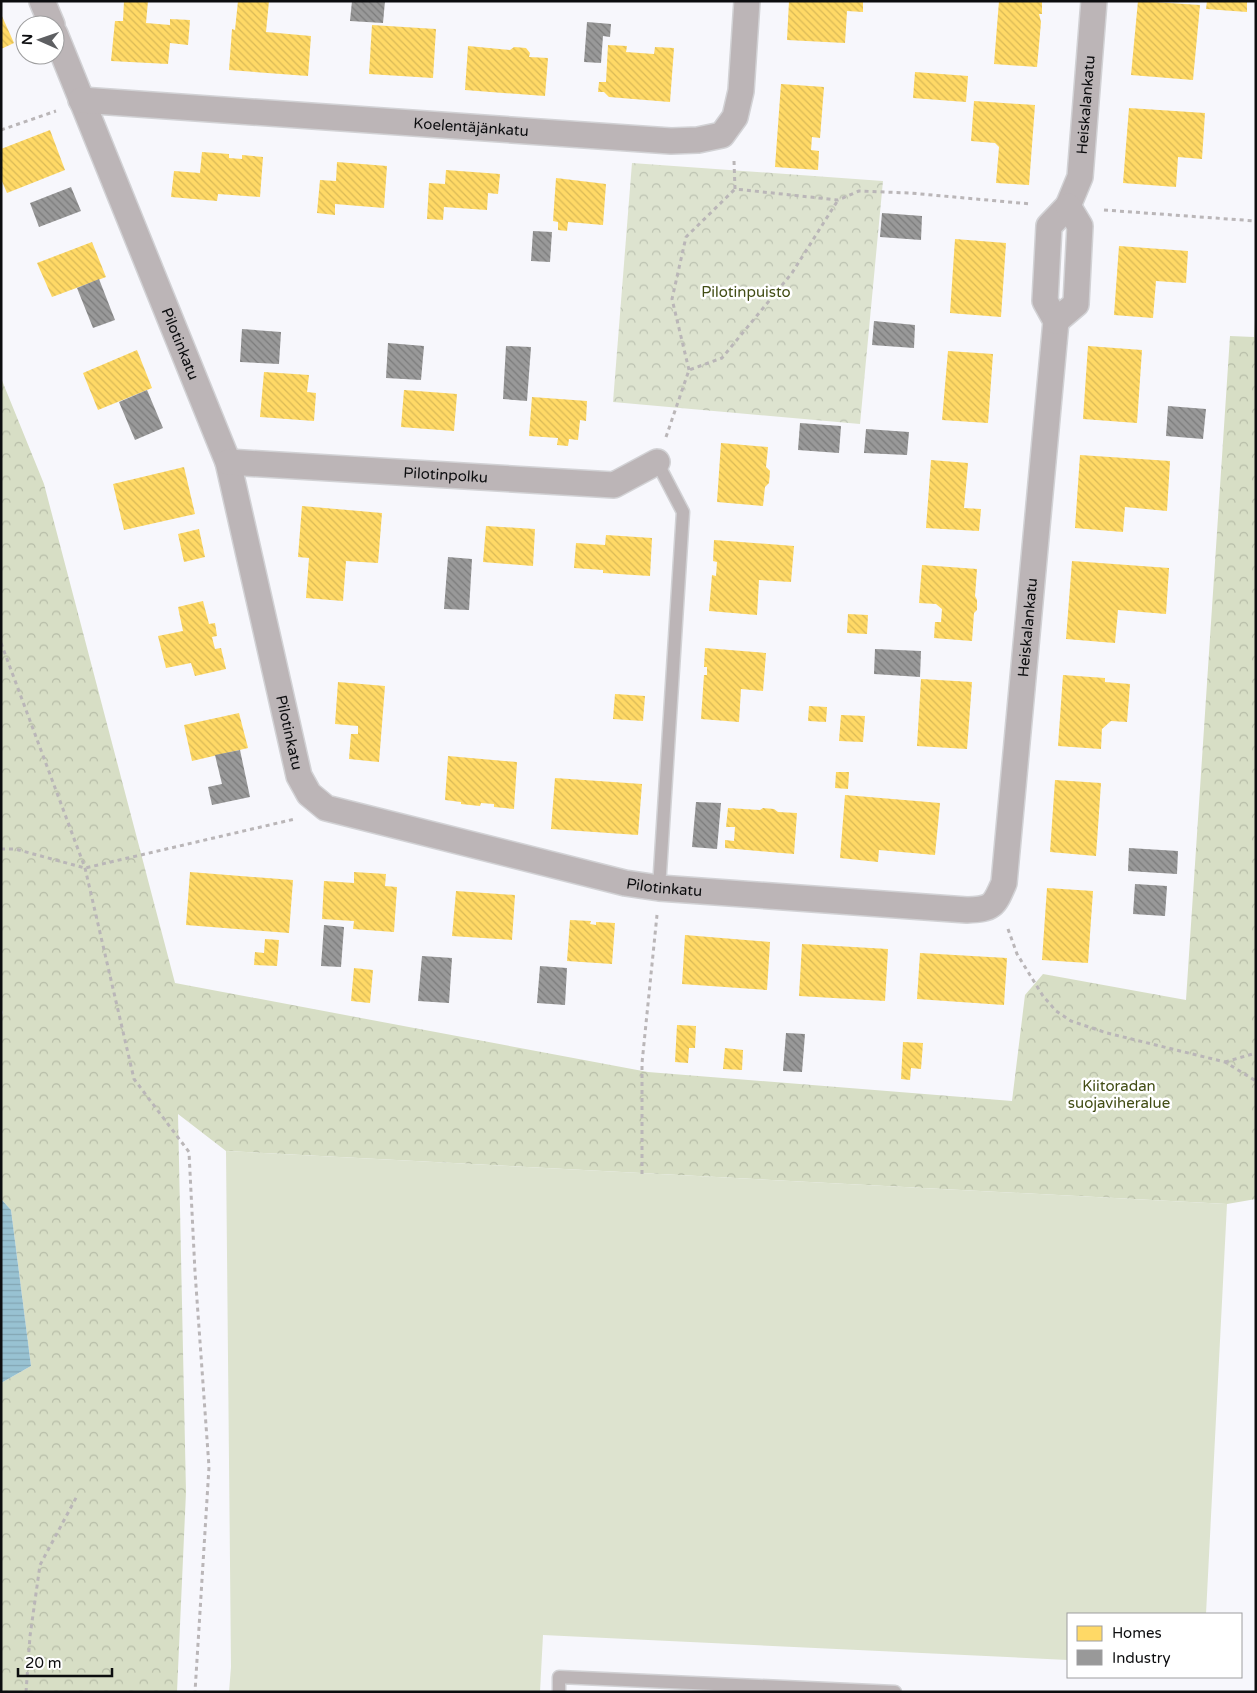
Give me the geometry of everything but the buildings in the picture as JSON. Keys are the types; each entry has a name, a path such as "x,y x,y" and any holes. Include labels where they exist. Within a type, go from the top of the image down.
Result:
{"street":[{"path":"42,1 48,15"},
{"path":"722,135 735,117 741,90 747,1"},
{"name":"Heiskalankatu","path":"997,900 1004,882 1056,321 1045,301 1049,226 1068,206 1080,177 1094,1"},
{"name":"Pilotinkatu","path":"65,59 228,462 299,776 309,794 326,808 625,883 659,898 967,910 986,909 997,900"},
{"name":"Koelentäjänkatu","path":"81,100 671,141 698,140 722,135"},
{"name":"Pilotinpolku","path":"228,462 614,485 657,462"}],"lane":[{"path":"657,462 683,512 659,898"},
{"path":"559,1692 559,1677 895,1692"}],"path":[{"path":"1,130 69,107 81,100"},
{"path":"657,462 689,370 672,300 686,236 735,189 734,159 722,135"},
{"path":"735,189 838,200 859,191 910,193 1256,221"},
{"path":"689,370 722,358 792,273 838,200"},
{"path":"1,643 85,868 134,1079 189,1152 194,1272 209,1467 195,1692"},
{"path":"1,849 15,849 85,868 304,817 326,808"},
{"path":"642,1174 642,1063 659,898"},
{"path":"997,900 1017,954 1043,996 1056,1011 1070,1021 1225,1062 1256,1081"},
{"path":"1225,1062 1256,1053"},
{"path":"26,1692 30,1636 40,1565 77,1496"}],"green space":[{"name":"Pilotinpuisto","path":"632,163 883,181 860,424 613,402"},
{"name":"Kiitoradan suojaviheralue","path":"1256,305 1256,1199 1227,1204 226,1151 178,1114 186,1492 177,1692 1,1692 1,1383 31,1366 11,1210 1,1199 1,1020 3,1012 1,1008 1,378 44,484 175,983 648,1072 1012,1101 1025,995 1043,974 1186,1000 1230,336 1254,337"},
{"path":"226,1151 1227,1204 1206,1613 1067,1613 1067,1660 543,1635 540,1692 229,1692 231,1667"}],"water":[{"path":"1,1199 11,1210 31,1366 1,1383"}]}
